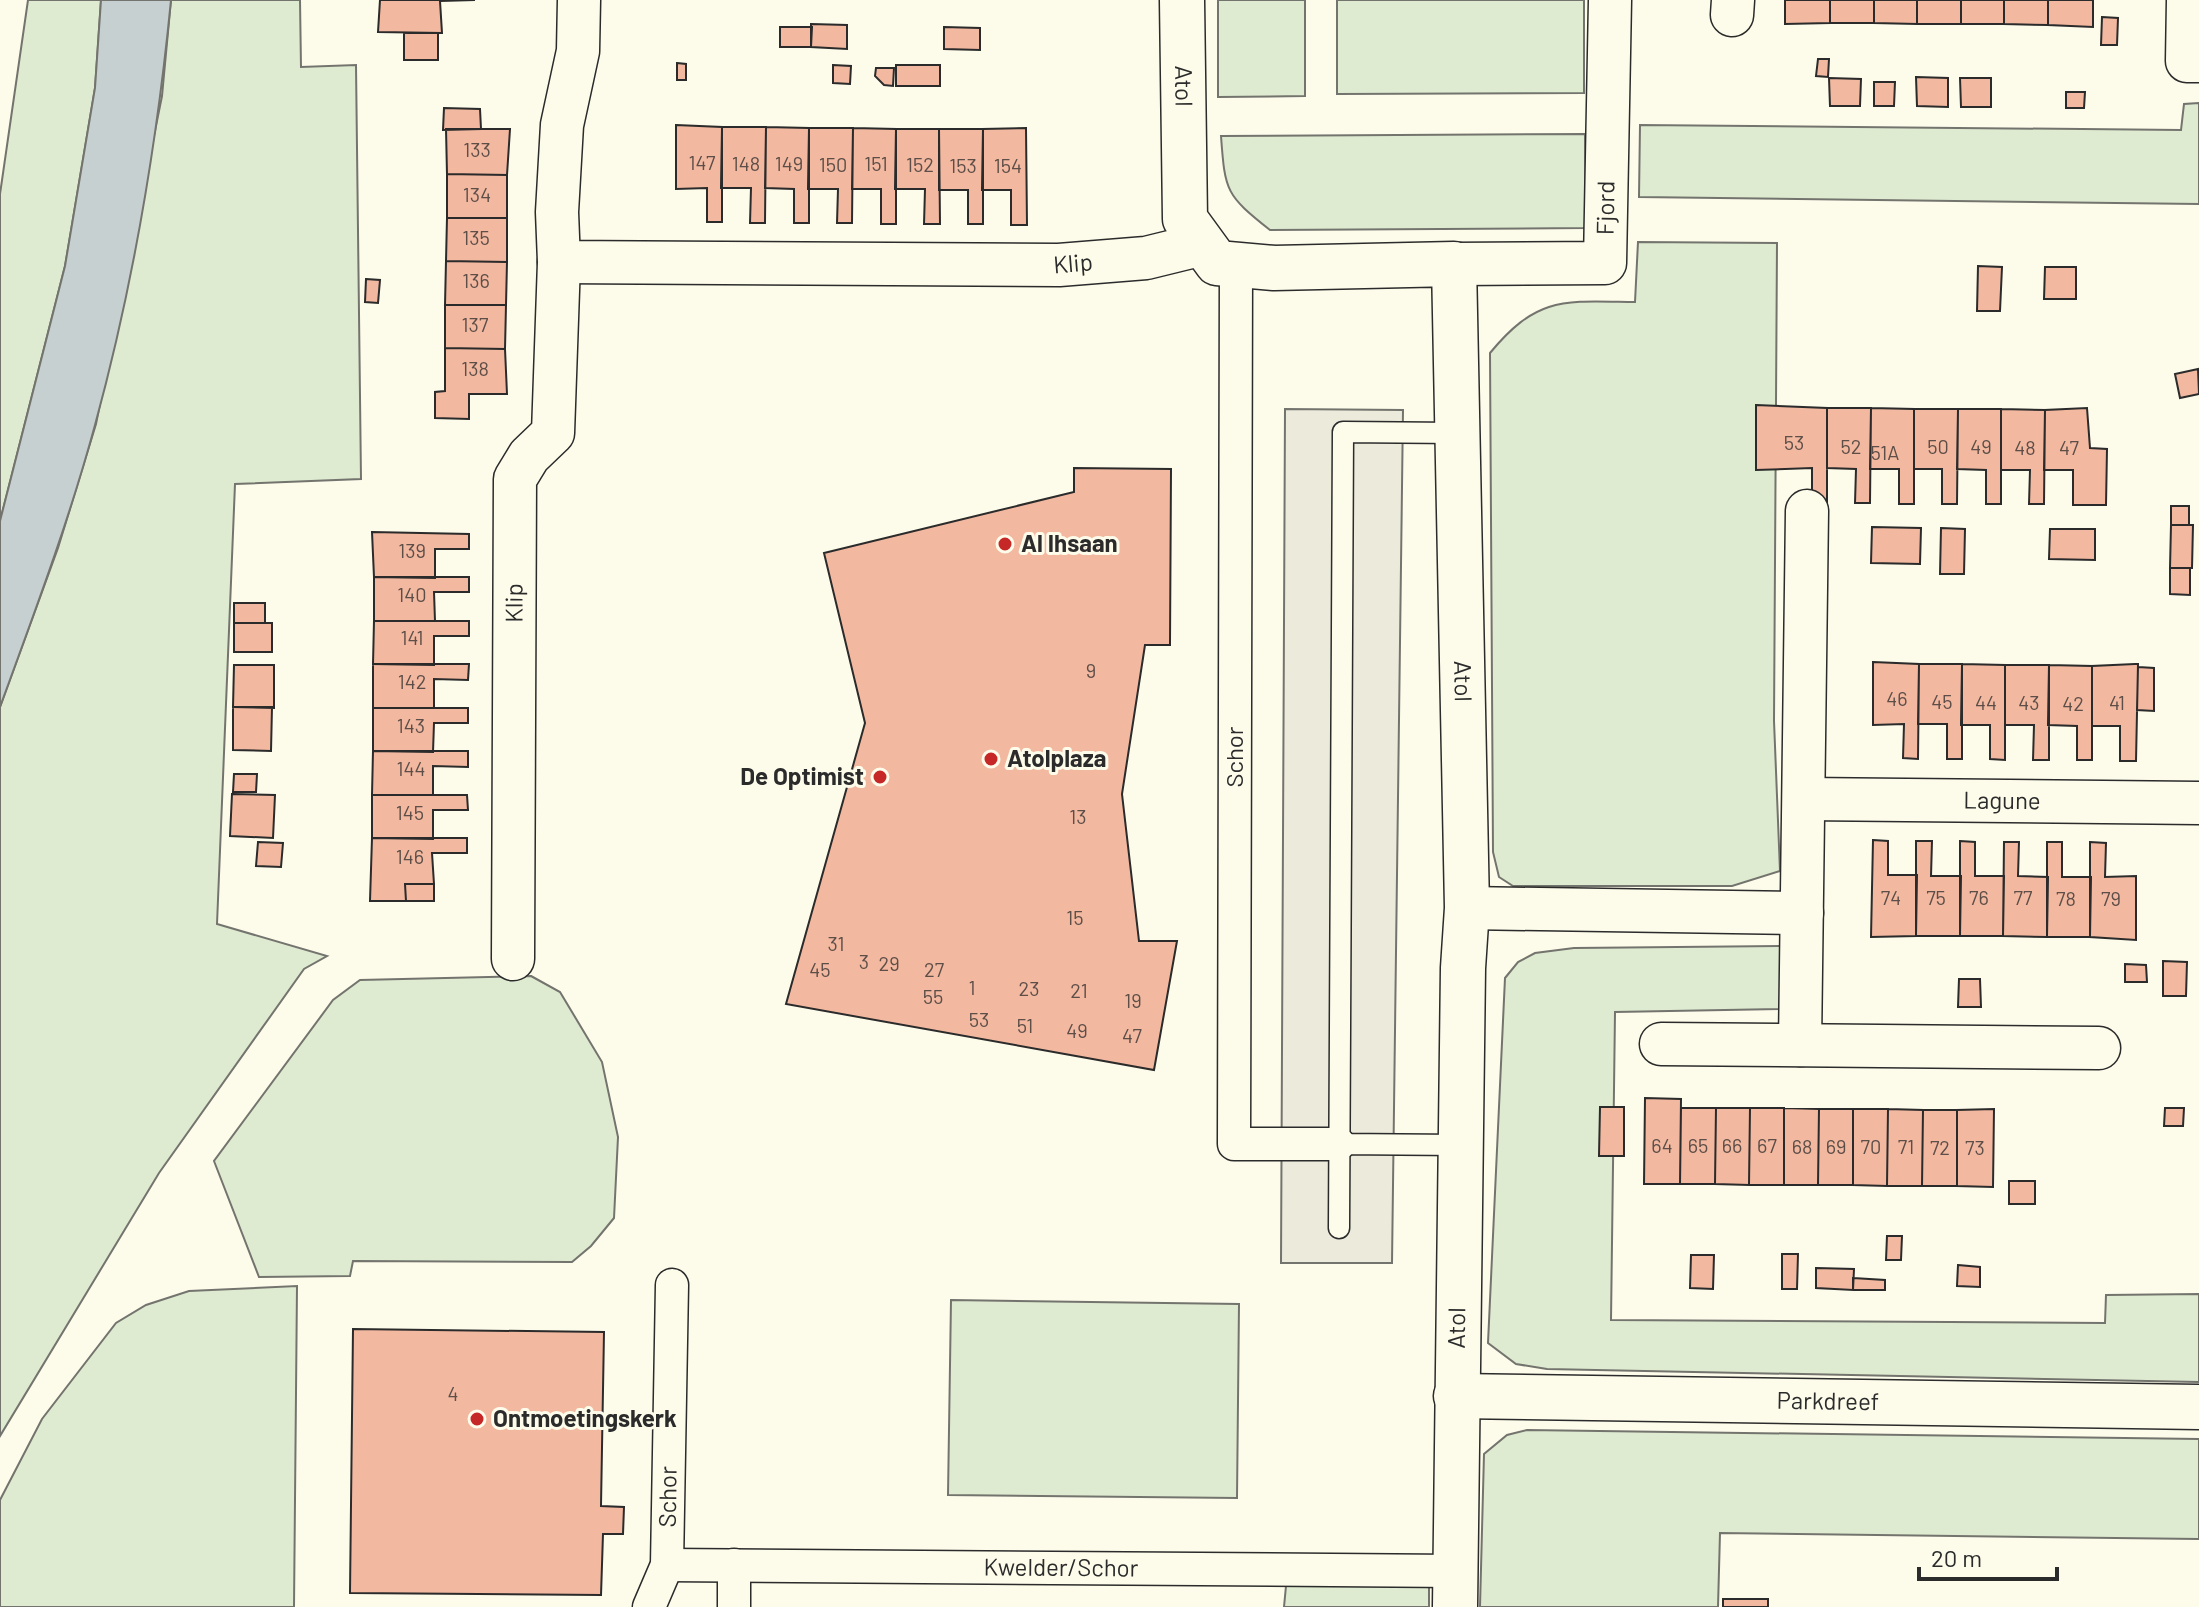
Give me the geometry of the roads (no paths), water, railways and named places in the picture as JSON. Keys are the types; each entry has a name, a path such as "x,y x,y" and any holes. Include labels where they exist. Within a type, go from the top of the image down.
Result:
{"street":[{"name":"Klip","path":"513,959 515,479 529,456 553,433 559,262 557,212 562,125 578,51 579,0"},
{"name":"Atol","path":"1182,0 1185,219 1220,254"},
{"name":"Fjord","path":"1454,264 1605,263 1610,0"},
{"path":"2188,0 2187,61 2199,61"},
{"name":"Klip","path":"559,262 1059,265 1220,254"},
{"path":"1220,254 1274,268 1454,264"},
{"name":"Schor","path":"1220,254 1234,1144 1339,1144"},
{"name":"Atol","path":"1454,264 1467,908 1456,1396 1456,1589"},
{"path":"1800,1045 1807,511"},
{"name":"Lagune","path":"1804,799 2199,803"},
{"path":"1467,908 1802,913"},
{"path":"1661,1044 2099,1048"},
{"name":"Schor","path":"649,1607 667,1565 672,1285"},
{"name":"Parkdreef","path":"1456,1396 2199,1407"},
{"name":"Kwelder/Schor","path":"667,1565 1456,1589"},
{"path":"734,1565 734,1607"}],"lane":[{"path":"1339,1228 1343,432 1456,433"},
{"name":"Schor","path":"1339,1144 1461,1145"}],"place":[{"name":"Al Ihsaan","path":"1005,544"},
{"name":"Atolplaza","path":"991,759"},
{"name":"De Optimist","path":"880,777"},
{"name":"Ontmoetingskerk","path":"477,1419"}]}
